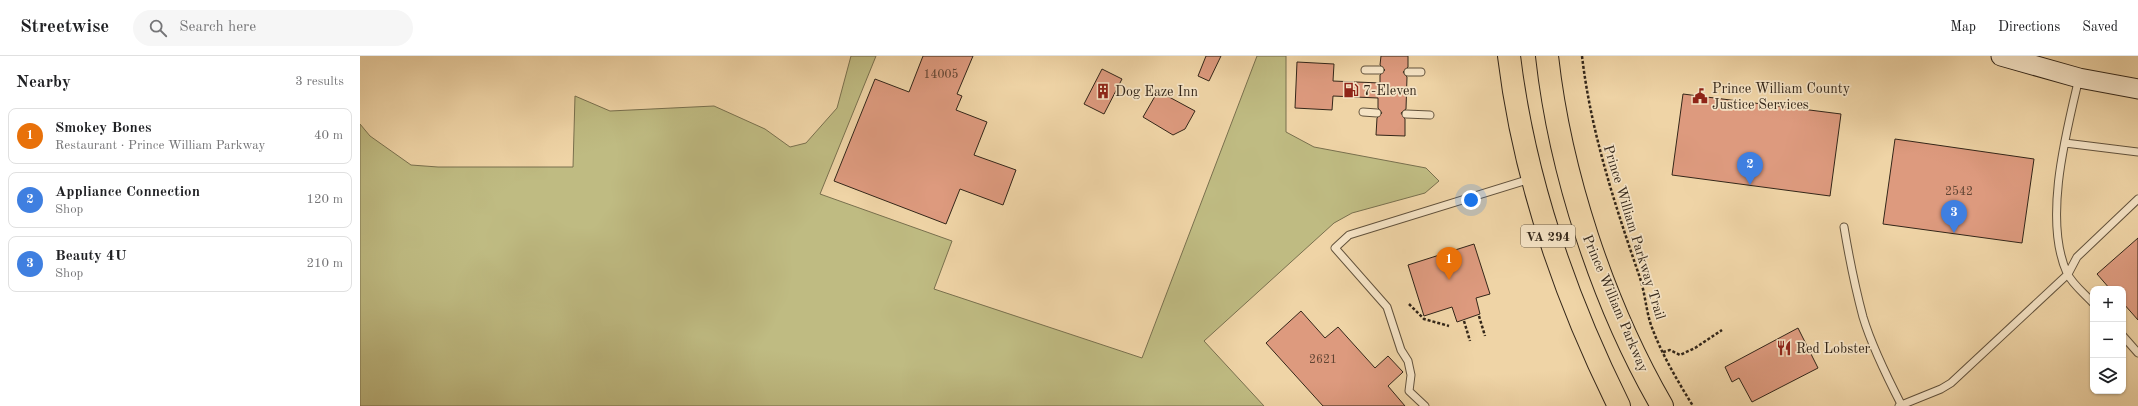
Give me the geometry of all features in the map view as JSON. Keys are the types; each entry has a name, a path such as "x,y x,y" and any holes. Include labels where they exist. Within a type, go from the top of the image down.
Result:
{"highway":[{"name":"VA 294","path":"1509,56 1520,124 1532,178 1559,270 1578,318 1619,406"},
{"name":"Prince William Parkway","path":"1548,56 1568,169 1581,217 1620,321 1662,406"}],"main road":[{"path":"2001,56 2078,78 2138,89"}],"lane":[{"path":"1365,70 1380,70"},
{"path":"1408,72 1421,72"},
{"path":"2078,78 2065,143 2056,225 2060,254 2068,274 2090,300"},
{"path":"1363,112 1377,113"},
{"path":"1406,114 1430,115"},
{"path":"2065,143 2138,152"},
{"path":"1424,406 1409,391 1411,375 1408,361 1401,350 1388,307 1334,248 1349,235 1532,178"},
{"path":"1844,227 1852,273 1863,318 1901,406 1952,383 2068,274 2076,257 2138,200"},
{"path":"2126,339 2138,353"}],"path":[{"name":"Prince William Parkway Trail","path":"1582,56 1598,146 1613,200 1640,281 1651,325 1663,352 1693,406"},
{"path":"1409,304 1424,319 1449,326"},
{"path":"1479,316 1485,336"},
{"path":"1464,321 1470,341"},
{"path":"1663,352 1670,350 1680,355 1695,348 1722,330"}],"shaded area":[{"path":"851,56 876,56 820,194 952,241 934,289 1142,358 1257,56 1286,56 1286,132 1314,147 1426,168 1439,181 1425,193 1352,213 1334,223 1204,341 1264,406 360,406 360,124 370,136 411,165 438,167 573,167 575,96 610,111 714,106 765,129 790,147 806,143 837,108"}],"building":[{"path":"923,56 973,56 957,94 962,96 956,110 987,122 974,155 1016,170 1003,205 960,189 946,224 834,181 875,79 909,92"},
{"path":"1206,56 1221,56 1209,81 1198,76"},
{"name":"7-Eleven","path":"1381,56 1408,56 1408,67 1403,72 1407,77 1406,109 1401,113 1405,119 1405,136 1376,135 1377,118 1382,113 1378,108 1378,98 1333,96 1332,110 1295,108 1297,62 1334,64 1333,81 1380,83 1380,75 1385,70 1380,65"},
{"name":"Dog Eaze Inn","path":"1102,69 1122,79 1104,114 1084,104"},
{"path":"1158,91 1195,111 1185,129 1173,135 1143,117"},
{"path":"1683,94 1841,114 1830,196 1672,175"},
{"path":"1895,139 2034,159 2022,243 1883,224"},
{"path":"2138,238 2138,320 2126,306 2126,286 2107,286 2097,274"},
{"path":"1474,244 1490,294 1476,298 1480,314 1457,322 1452,307 1424,316 1408,265"},
{"path":"1301,311 1325,338 1338,327 1375,368 1388,356 1403,372 1388,386 1405,406 1323,406 1266,343"},
{"name":"Red Lobster","path":"1798,328 1818,368 1752,402 1739,378 1732,382 1725,367"}],"place":[{"name":"7-Eleven","path":"1351,90"},
{"name":"Dog Eaze Inn","path":"1103,91"},
{"name":"Prince William County Justice Services","path":"1700,96"},
{"name":"Appliance Connection","path":"1750,185"},
{"name":"Beauty 4U","path":"1954,233"},
{"name":"Smokey Bones","path":"1449,280"},
{"name":"Red Lobster","path":"1784,348"}]}
